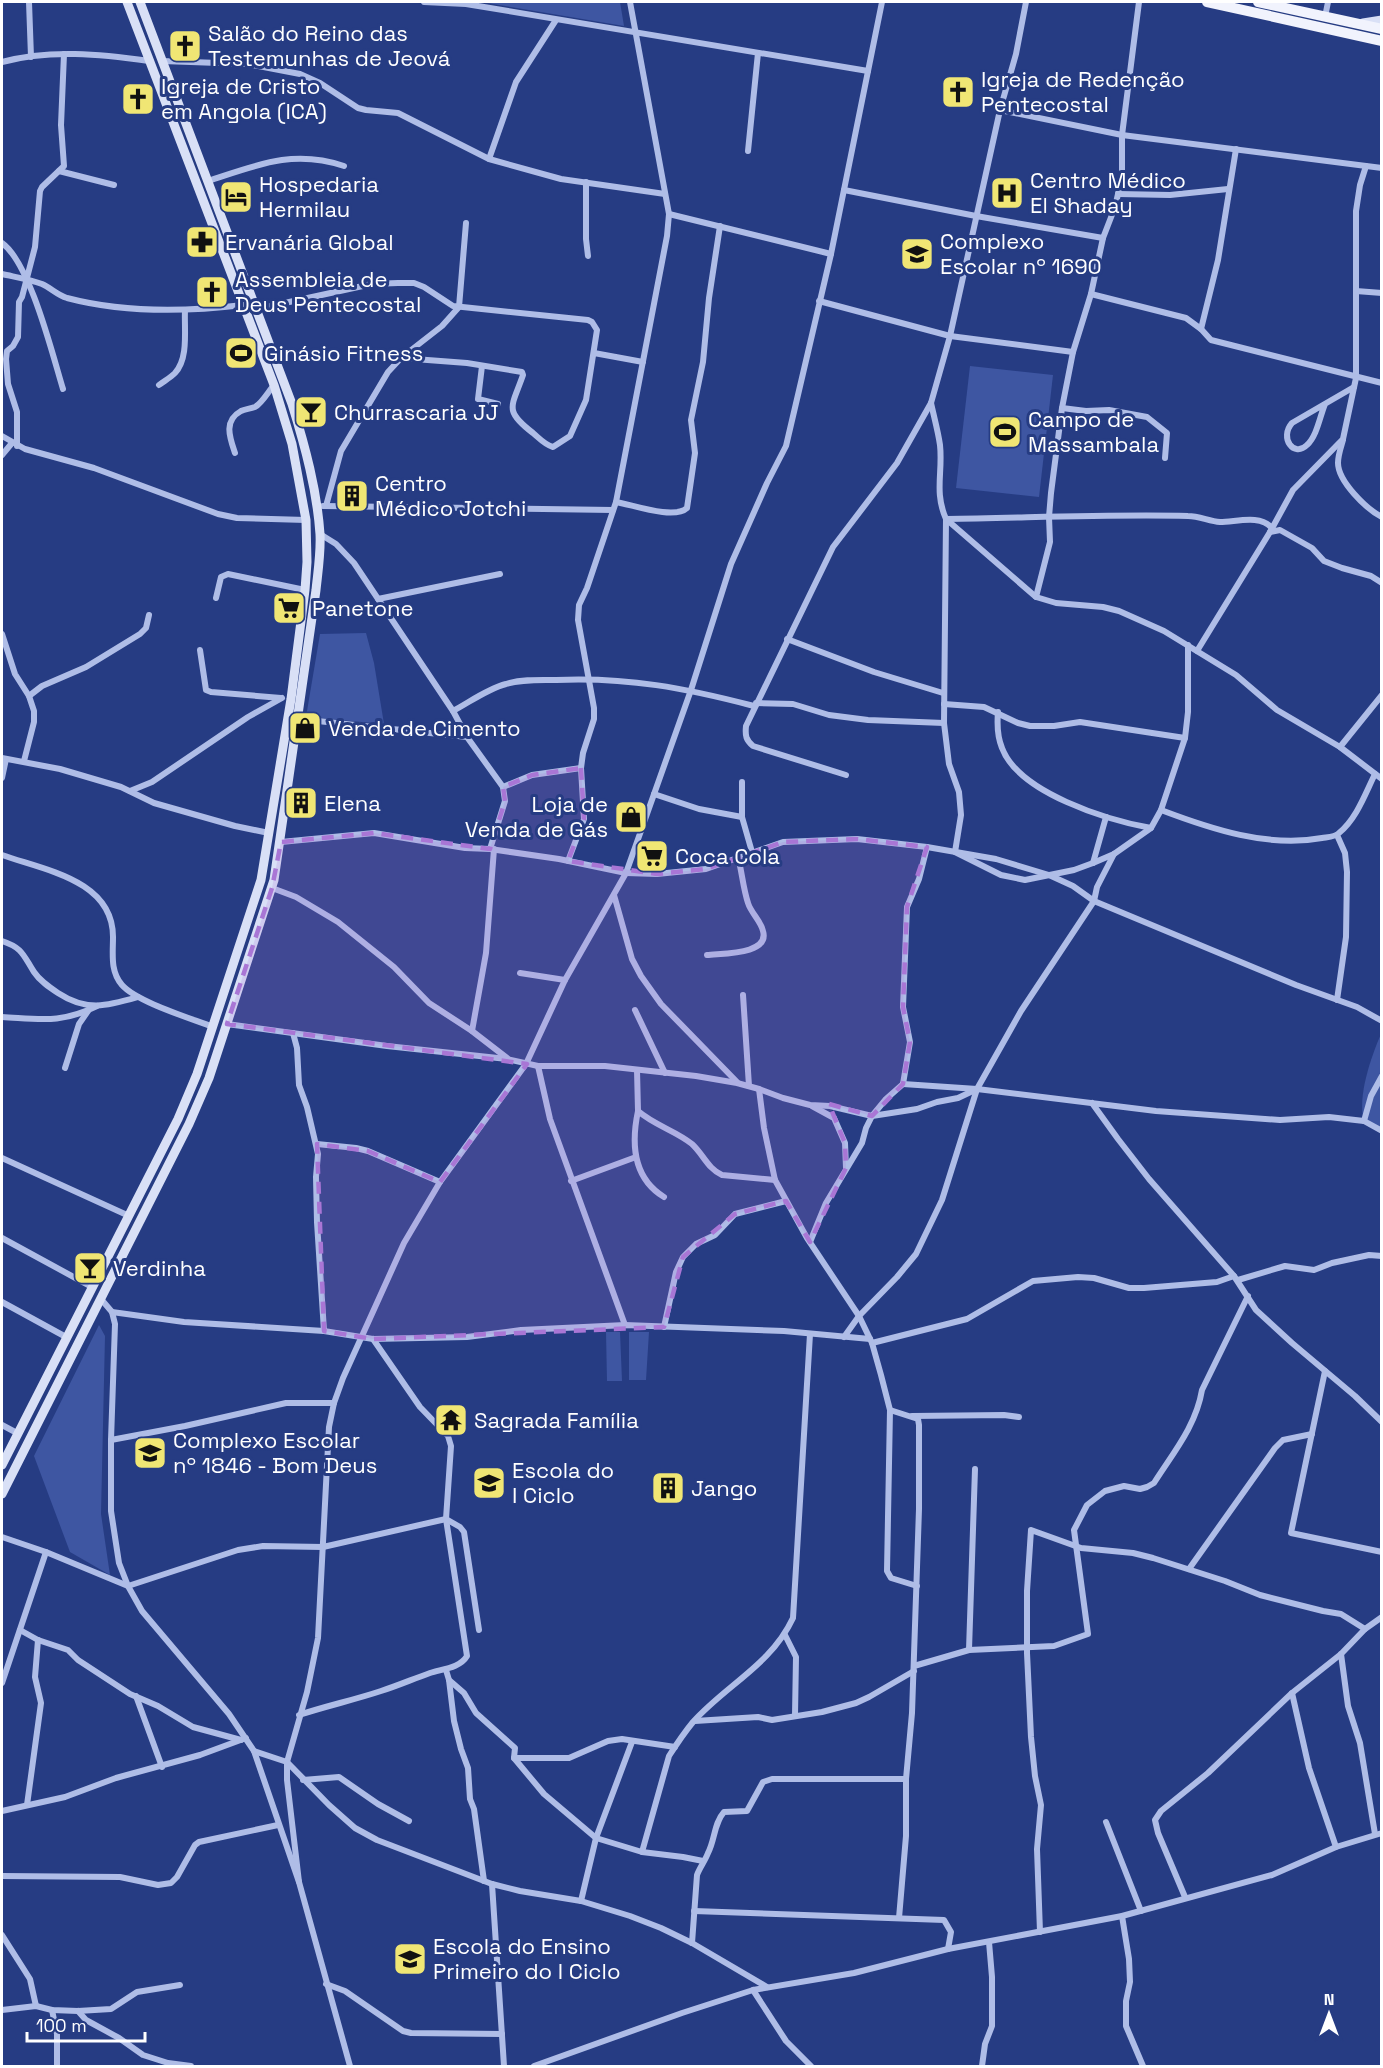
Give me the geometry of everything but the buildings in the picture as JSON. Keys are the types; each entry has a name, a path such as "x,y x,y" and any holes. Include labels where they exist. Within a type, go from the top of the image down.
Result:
{"main road":[{"path":"1207,2 1382,41"},
{"path":"1258,2 1382,29"}],"street":[{"path":"29,2 30,57"},
{"path":"2,1465 178,1119 213,1027 261,880 308,562 306,520 292,444 274,385 127,2"},
{"path":"140,2 295,413 321,506"},
{"path":"424,2 466,4 868,71"},
{"path":"568,861 584,819 581,768 583,753 594,718 578,620 579,604 587,588 616,502 667,236 669,214 630,2"},
{"path":"299,1882 287,1762 307,1692 318,1638 329,1427 334,1403 361,1336 404,1244 440,1182 526,1064 565,980 626,873 691,690 731,564 766,483 786,446 831,254 882,2"},
{"path":"846,775 753,746 745,735 746,726 833,547 897,463 931,403 950,336 1026,2"},
{"path":"1036,597 1050,542 1049,517 1062,408 1073,352 1091,294 1103,238 1122,177 1122,135 1139,2"},
{"path":"1325,17 1328,2"},
{"path":"489,159 516,82 556,20"},
{"path":"1357,24 1382,21"},
{"path":"748,151 758,53"},
{"path":"2,455 14,444 17,412 8,384 6,359 7,351 18,337 19,302 35,247 40,191 64,164 61,130 64,54"},
{"path":"3,60 64,54 149,60"},
{"path":"162,61 247,64 300,74 320,83 358,108 366,111 398,113 489,159 561,178 664,194"},
{"path":"1000,111 1122,135 1382,168"},
{"path":"1201,329 1218,260 1236,149"},
{"path":"208,181 278,160 294,158 330,161 344,166"},
{"path":"1366,166 1356,211 1356,378 1338,463 1341,473 1360,503 1382,517"},
{"path":"59,171 114,185"},
{"path":"586,182 588,256"},
{"path":"844,189 976,216 1103,238"},
{"path":"1118,194 1170,195 1228,189"},
{"path":"669,214 831,254"},
{"path":"2,1494 189,1124 209,1078 272,888 281,842 316,590 321,506 341,451 388,372 401,358 442,326 459,307 466,223"},
{"path":"616,502 672,514 681,513 687,508 695,453 691,420 703,362 709,298 720,226"},
{"path":"2,243 13,252 27,279 63,389"},
{"path":"2,274 43,285 66,298 116,306 165,311 243,305"},
{"path":"257,309 372,284 414,283 459,307 588,320 597,330 586,400 580,418 568,439 553,447 516,420 513,414 522,372 401,358"},
{"path":"1356,291 1382,292"},
{"path":"1091,294 1186,318 1211,340 1382,383"},
{"path":"819,301 950,336 1073,352"},
{"path":"159,385 176,372 181,363 184,351 185,310"},
{"path":"594,353 643,362"},
{"path":"482,366 478,399 498,404"},
{"path":"235,453 228,432 234,416 242,410 257,406 274,385"},
{"path":"1324,404 1307,445 1293,448 1287,443 1286,435 1292,423 1324,404 1354,387"},
{"path":"931,403 940,445 938,489 946,519 943,693 949,764 959,792 961,815 955,852"},
{"path":"1062,408 1086,411 1109,410 1147,417 1167,433 1165,458"},
{"path":"2,436 14,444 94,468 218,514 237,518 306,520"},
{"path":"1197,651 1293,490 1343,439"},
{"path":"321,506 613,510"},
{"path":"946,519 1105,515 1190,516 1218,522 1248,519 1269,525 1271,530"},
{"path":"946,519 1036,597 1056,603 1103,607 1149,623 1236,675 1290,718 1340,747 1382,779"},
{"path":"1271,530 1280,531 1312,548 1324,561 1371,576 1382,583"},
{"path":"320,534 336,544 354,563 453,711 467,737 503,787 505,801 492,849 486,954 472,1031"},
{"path":"216,598 221,577 228,574 305,590"},
{"path":"378,599 500,574"},
{"path":"29,696 42,686 86,667 140,634 146,628 149,615"},
{"path":"2,634 15,674 29,696 34,711 34,722 24,761"},
{"path":"787,639 874,672 943,693"},
{"path":"955,852 1001,875 1025,880 1093,863 1114,854 1151,828 1161,810 1185,738 1188,712 1188,645"},
{"path":"200,650 206,690 286,699"},
{"path":"453,711 507,683 589,679 645,682 755,705 793,704 829,715 868,720 944,723"},
{"path":"130,791 152,782 248,717 286,699"},
{"path":"1340,747 1381,699"},
{"path":"944,704 984,707 1018,723 1030,726 1086,722 1185,738"},
{"path":"998,712 998,738 1002,750 1018,772 1039,788 1106,817 1151,828"},
{"path":"299,719 467,737"},
{"path":"2,778 4,759 24,761 60,769 130,791 154,803 235,826 269,833"},
{"path":"503,787 542,773 581,768"},
{"path":"1161,810 1212,829 1269,839 1303,842 1337,835 1350,823 1375,774"},
{"path":"742,782 742,817 752,852"},
{"path":"654,794 699,809 742,817"},
{"path":"1093,863 1106,817"},
{"path":"1128,824 1140,836"},
{"path":"281,842 374,833 465,848 492,849 568,861 626,873 657,874 706,868 783,842 857,839 927,847 996,859 1049,875 1073,886 1094,901 1296,985 1357,1007 1382,1020"},
{"path":"1337,835 1344,853 1347,873 1346,937 1337,1000"},
{"path":"810,1242 826,1203 846,1168 856,1156 872,1116 903,1084 910,1042 903,1007 907,907 914,893 927,847"},
{"path":"844,1337 859,1316 916,1254 942,1200 977,1089 1021,1011 1094,901 1097,887 1114,854"},
{"path":"2,855 43,868 93,892 102,900 113,923 112,958 115,973 123,985 138,997 213,1027"},
{"path":"707,955 750,951 763,941 763,929 748,904 738,857"},
{"path":"272,888 296,897 338,922 394,967 429,1003 472,1031 507,1059"},
{"path":"614,894 632,959 641,976 661,1004 737,1083"},
{"path":"2,941 19,948 38,978 79,1005 113,1004 138,997"},
{"path":"520,973 565,980"},
{"path":"743,996 749,1086"},
{"path":"2,1017 68,1018 97,1006"},
{"path":"634,1010 665,1073"},
{"path":"66,1068 79,1024 88,1011"},
{"path":"227,1024 507,1059 538,1066 605,1066 737,1083 810,1105 830,1106 872,1116 917,1109 958,1098 977,1089"},
{"path":"293,1034 297,1048 299,1085 317,1144 317,1210 324,1331"},
{"path":"538,1066 550,1119 625,1325"},
{"path":"637,1070 638,1111 634,1131 636,1157 646,1183 664,1197"},
{"path":"1364,1121 1371,1096 1382,1076"},
{"path":"903,1084 977,1089 1156,1111 1280,1120 1329,1117 1364,1121 1382,1131"},
{"path":"759,1089 764,1128 775,1180 810,1242 859,1316 871,1341 890,1410 887,1571 891,1578 917,1586"},
{"path":"1092,1103 1149,1179 1236,1278 1267,1321 1381,1422"},
{"path":"810,1105 834,1118 845,1143 846,1168"},
{"path":"638,1111 646,1118 690,1142 715,1172 722,1175 775,1180"},
{"path":"317,1144 368,1151 440,1182"},
{"path":"571,1181 636,1157"},
{"path":"2,1158 128,1215"},
{"path":"664,1326 676,1272 683,1257 696,1244 720,1230 735,1214 786,1201"},
{"path":"2,1238 92,1287"},
{"path":"112,1312 184,1322 324,1331 373,1339 467,1337 521,1330 625,1325 784,1331 871,1341 967,1319 1033,1281 1094,1278 1129,1287 1143,1288 1217,1282 1286,1266 1314,1270 1332,1263 1369,1255 1382,1256"},
{"path":"694,1721 758,1717 772,1720 822,1712 856,1703 914,1669 969,1650 1054,1646 1088,1634 1074,1530 1087,1506 1105,1491 1124,1486 1140,1489 1154,1483 1189,1429 1200,1406 1202,1390 1248,1296"},
{"path":"101,1299 112,1312 115,1324 111,1440 113,1536 119,1563 128,1586 142,1611 229,1714 254,1751 299,1882 350,2067"},
{"path":"2,1302 66,1337"},
{"path":"642,1852 669,1756 694,1721 762,1661 785,1635 793,1618 810,1335"},
{"path":"299,1716 382,1691 433,1672 446,1670 465,1660 467,1652 446,1519 451,1446 448,1436 420,1407 373,1339"},
{"path":"1325,1371 1291,1533 1382,1552"},
{"path":"111,1440 286,1403 334,1403"},
{"path":"890,1410 918,1419 919,1425 914,1669 906,1779 906,1836 899,1918"},
{"path":"1381,1422 1382,1410"},
{"path":"912,1416 1004,1415 1019,1417"},
{"path":"2,1425 17,1433"},
{"path":"1189,1569 1196,1556 1275,1448 1283,1440 1312,1434"},
{"path":"969,1650 975,1469"},
{"path":"2,1537 46,1552 128,1586 238,1550 263,1546 323,1547 446,1519 464,1532 479,1630"},
{"path":"1040,1932 1037,1849 1041,1805 1031,1737 1028,1648 1030,1530 1095,1551 1133,1553 1189,1569 1260,1595 1341,1614 1365,1629"},
{"path":"2,1683 46,1552"},
{"path":"1185,1898 1158,1833 1155,1820 1161,1811 1208,1773 1292,1693 1341,1654 1365,1629 1382,1617"},
{"path":"20,1630 38,1640 68,1650 78,1660 136,1696 194,1727 244,1739"},
{"path":"785,1635 796,1657 795,1715"},
{"path":"27,1805 40,1702 35,1677 38,1640"},
{"path":"534,2067 682,2013 753,1990 854,1973 948,1949 1122,1916 1272,1875 1336,1847 1378,1833 1359,1743 1348,1706 1341,1654"},
{"path":"446,1670 454,1721 468,1768 470,1800 474,1809 484,1881"},
{"path":"449,1680 464,1693 476,1713 514,1748 514,1758 544,1794 596,1838 642,1852 703,1861"},
{"path":"1292,1693 1309,1768 1336,1847"},
{"path":"136,1696 162,1767"},
{"path":"2,1811 66,1797 116,1778 162,1767 244,1739"},
{"path":"514,1758 569,1758 608,1741 622,1739 675,1747"},
{"path":"581,1901 596,1838 632,1742"},
{"path":"254,1751 287,1762 355,1828 377,1840 492,1884 581,1901 661,1928 692,1943 767,1987"},
{"path":"303,1780 339,1777 378,1804 409,1821"},
{"path":"692,1943 697,1875 708,1853 720,1817 724,1812 747,1811 763,1782 772,1779 906,1779"},
{"path":"1106,1822 1141,1911"},
{"path":"2,1876 120,1877 158,1885 171,1883 199,1842 278,1825"},
{"path":"492,1884 504,2067"},
{"path":"694,1911 944,1920 951,1932 948,1949"},
{"path":"1122,1916 1130,1971 1126,2026 1143,2067"},
{"path":"2,1935 30,1979 36,2007"},
{"path":"982,2067 985,2044 992,2026 989,1942"},
{"path":"2,2010 36,2007 78,2011 111,2009 137,1992 180,1984"},
{"path":"326,1984 345,1991 403,2031 502,2034"},
{"path":"753,1990 786,2041 811,2067"},
{"path":"52,2010 57,2034 57,2067"},
{"path":"78,2011 86,2020 119,2038 143,2055 190,2067"}],"highlighted area":[{"path":"581,768 584,819 568,861 657,874 706,869 783,842 857,839 927,847 907,907 903,1007 910,1042 903,1084 872,1116 829,1104 845,1143 846,1168 810,1242 786,1201 735,1214 683,1257 664,1327 373,1339 324,1331 317,1144 368,1151 440,1182 527,1064 227,1024 272,888 281,842 374,833 490,849 505,801 503,787 532,775"}],"shaded area":[{"path":"482,2 620,2 624,26"},
{"name":"Campo de Massambala","path":"970,366 1053,375 1039,497 956,488"},
{"path":"366,633 374,663 384,724 306,717 320,634"},
{"path":"1381,1034 1381,1131 1364,1121 1362,1101 1369,1065"},
{"path":"99,1325 105,1336 101,1514 110,1575 70,1552 34,1456"},
{"path":"606,1332 620,1332 622,1381 607,1381"},
{"path":"629,1332 649,1332 646,1380 629,1380"}],"place":[{"name":"Salão do Reino das Testemunhas de Jeová","path":"185,46"},
{"name":"Igreja de Redenção Pentecostal","path":"958,92"},
{"name":"Igreja de Cristo em Angola (ICA)","path":"138,99"},
{"name":"Centro Médico El Shaday","path":"1007,193"},
{"name":"Hospedaria Hermilau","path":"236,197"},
{"name":"Ervanária Global","path":"202,242"},
{"name":"Complexo Escolar nº 1690","path":"917,254"},
{"name":"Assembleia de Deus Pentecostal","path":"212,292"},
{"name":"Ginásio Fitness","path":"241,353"},
{"name":"Churrascaria JJ","path":"311,412"},
{"name":"Campo de Massambala","path":"1005,432"},
{"name":"Centro Médico Jotchi","path":"352,496"},
{"name":"Panetone","path":"289,608"},
{"name":"Venda de Cimento","path":"305,728"},
{"name":"Elena","path":"301,803"},
{"name":"Loja de Venda de Gás","path":"631,817"},
{"name":"Coca Cola","path":"652,856"},
{"name":"Verdinha","path":"90,1268"},
{"name":"Sagrada Família","path":"451,1420"},
{"name":"Complexo Escolar nº 1846 - Bom Deus","path":"150,1453"},
{"name":"Escola do I Ciclo","path":"489,1483"},
{"name":"Jango","path":"668,1488"},
{"name":"Escola do Ensino Primeiro do I Ciclo","path":"410,1959"}]}
